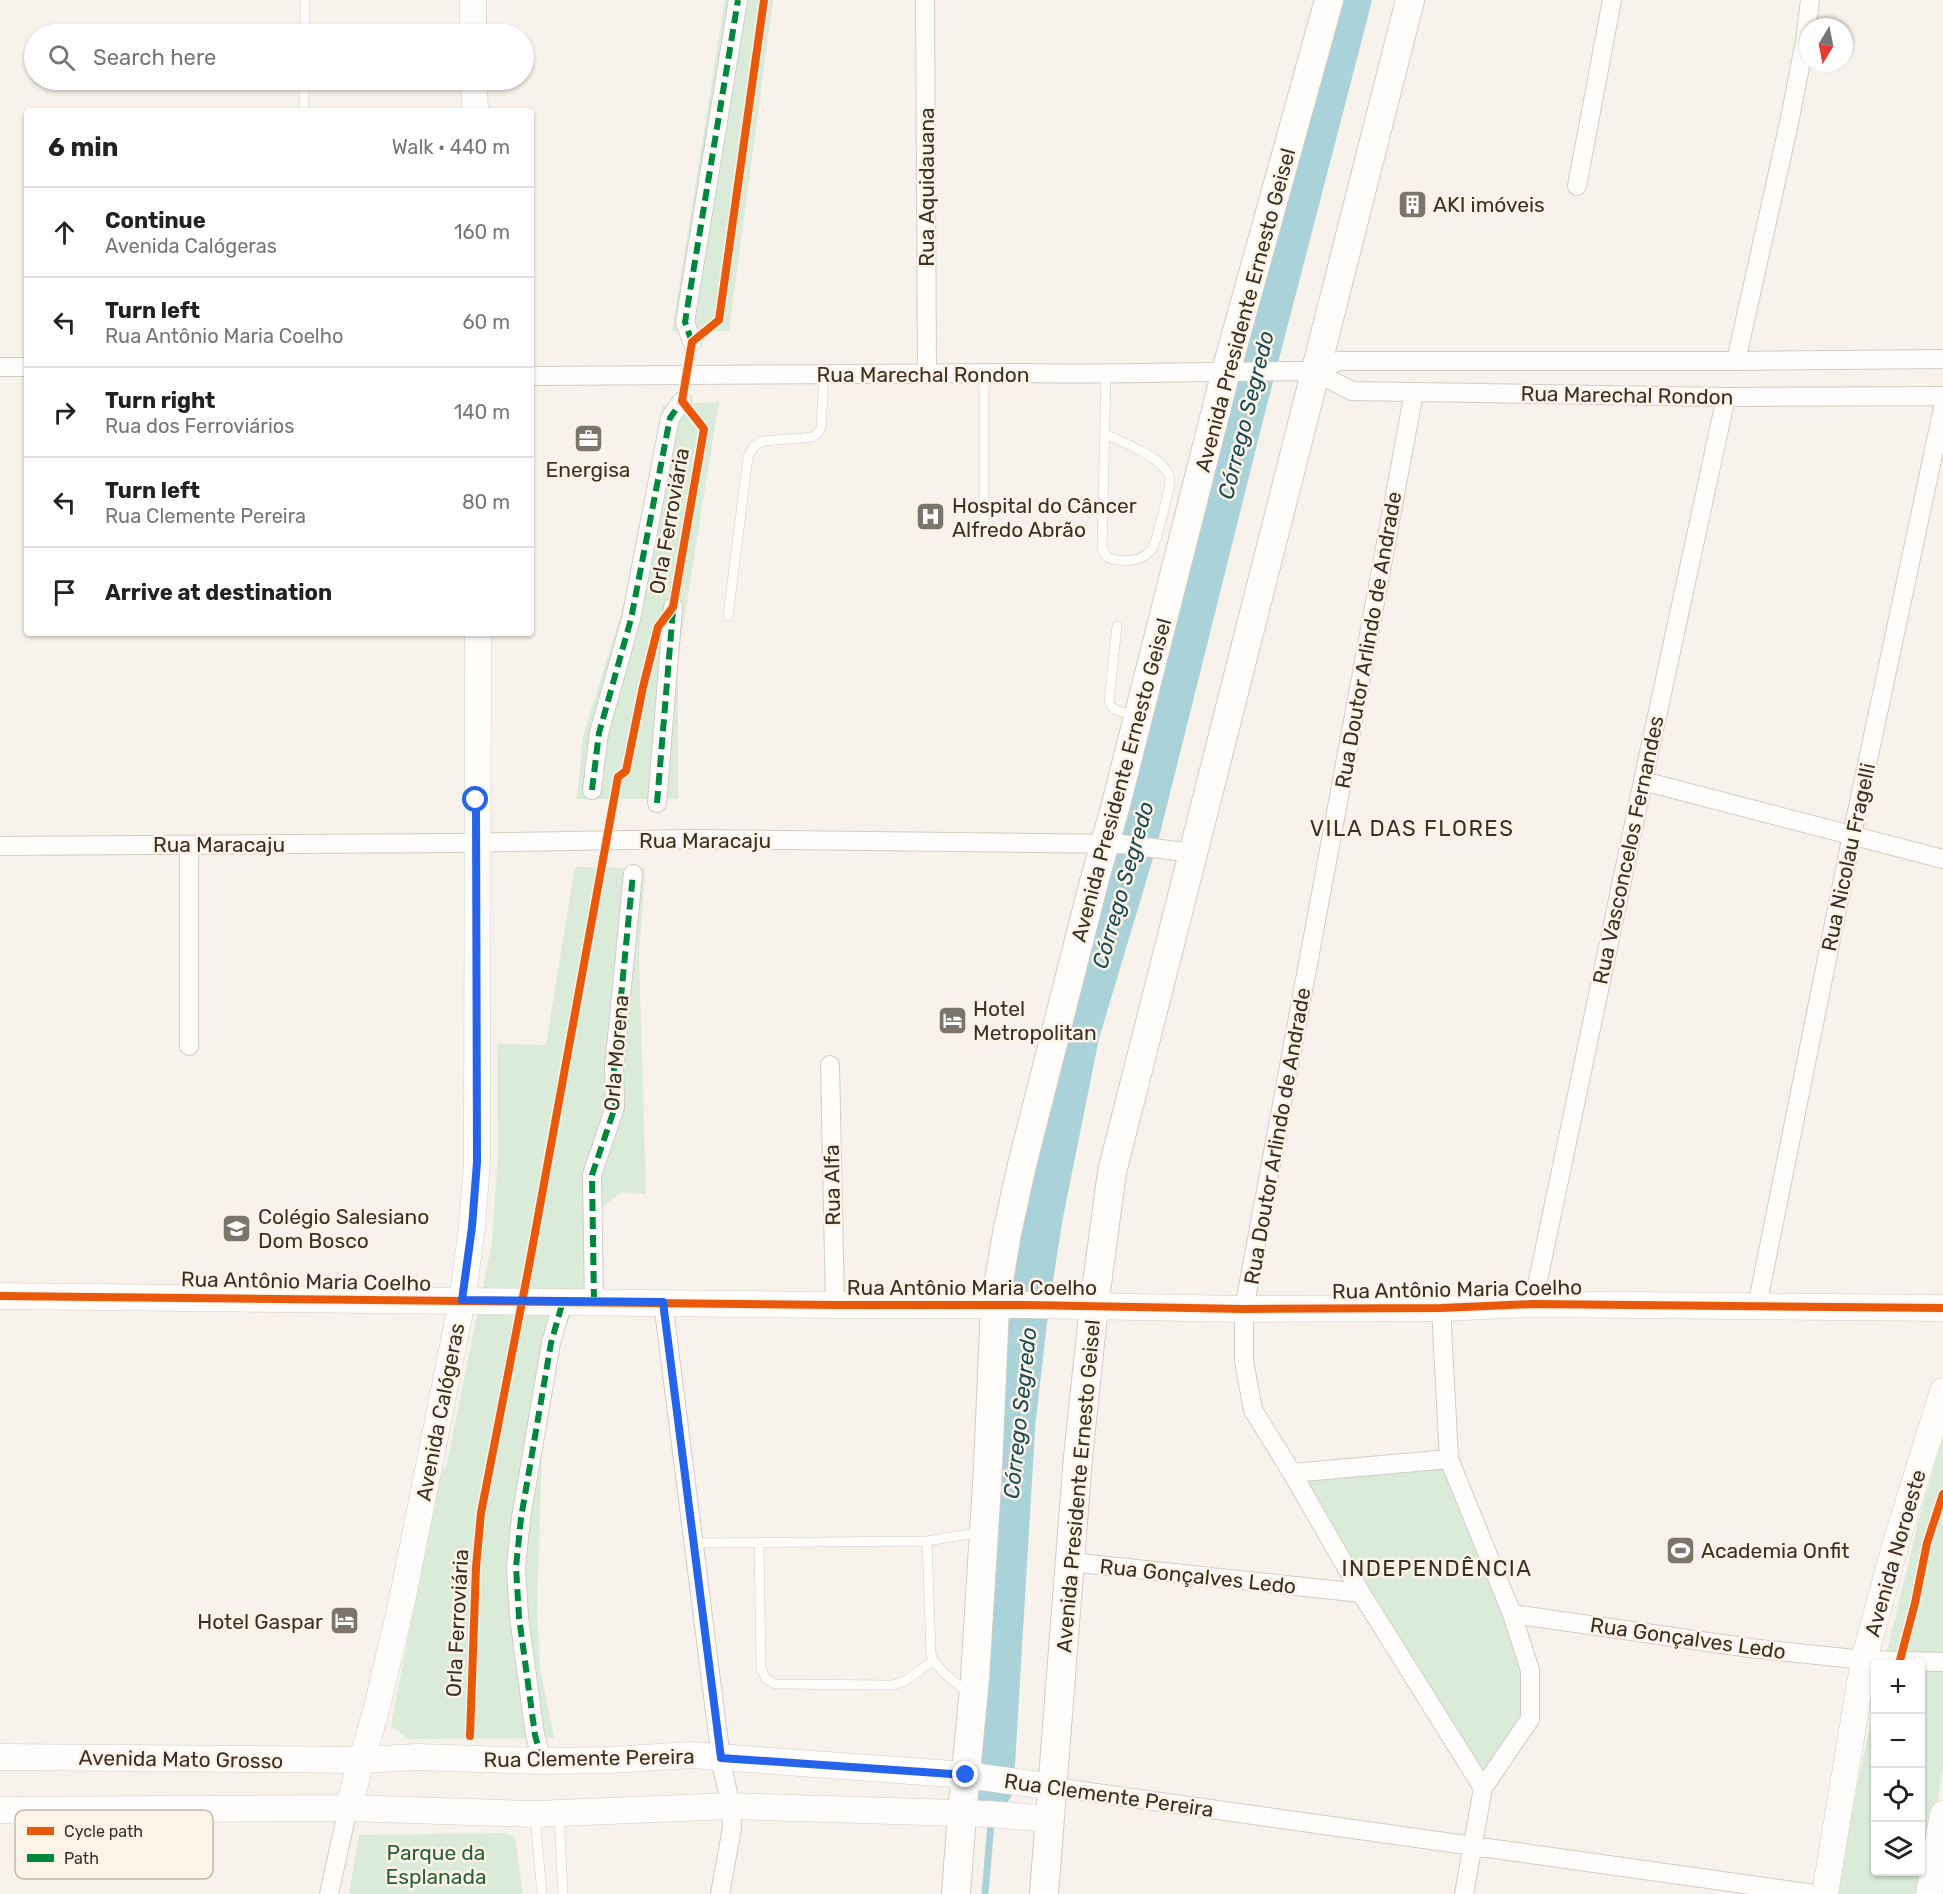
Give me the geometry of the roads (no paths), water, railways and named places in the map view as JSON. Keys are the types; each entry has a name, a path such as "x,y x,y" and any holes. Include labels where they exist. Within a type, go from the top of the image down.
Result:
{"main road":[{"path":"473,0 474,24"},
{"name":"Avenida Presidente Ernesto Geisel","path":"956,1894 973,1698 984,1532 995,1305 1007,1233 1022,1165 1113,844 1139,715 1236,371 1329,0"},
{"name":"Avenida Presidente Ernesto Geisel","path":"1044,1894 1040,1818 1071,1562 1078,1457 1083,1306 1184,852 1410,0"},
{"path":"474,90 475,108"},
{"name":"Avenida Calógeras","path":"348,1808 377,1707 402,1601 462,1300 472,1227 477,1162 478,636"},
{"name":"Rua Antônio Maria Coelho","path":"0,1296 1026,1305 1245,1310 1441,1308 1533,1304 1943,1308"},
{"name":"Avenida Noroeste","path":"1825,1894 1864,1660 1897,1539 1943,1391"},
{"name":"Rua Clemente Pereira","path":"362,1760 417,1757 542,1761 610,1760 691,1755 966,1775 1044,1786"},
{"name":"Avenida Mato Grosso","path":"0,1757 362,1760"},
{"name":"Rua Clemente Pereira","path":"348,1808 547,1814 731,1806 990,1814 1040,1818"},
{"path":"0,1810 348,1808"},
{"path":"1929,1894 1943,1814"}],"street":[{"path":"692,342 685,322 738,0"},
{"name":"Rua Aquidauana","path":"924,0 927,374"},
{"path":"1577,186 1612,0"},
{"path":"1736,361 1789,123 1805,41 1810,0"},
{"name":"Rua Marechal Rondon","path":"534,376 1310,371 1339,361 1943,359"},
{"path":"0,367 24,367"},
{"name":"Rua Marechal Rondon","path":"1310,371 1352,391 1726,397 1943,396"},
{"name":"Rua Doutor Arlindo de Andrade","path":"1414,393 1245,1310 1244,1361 1253,1410 1361,1593 1483,1788"},
{"name":"Rua Vasconcelos Fernandes","path":"1533,1304 1726,397"},
{"name":"Orla Ferroviária","path":"592,790 599,733 631,619 670,418 682,400"},
{"name":"Rua Nicolau Fragelli","path":"1756,1306 1852,835 1943,408"},
{"name":"Orla Ferroviária","path":"657,803 673,607"},
{"path":"1643,781 1943,859"},
{"name":"Rua Maracaju","path":"0,846 477,843 692,839 1113,844 1184,852"},
{"path":"189,844 189,1046"},
{"name":"Orla Morena","path":"594,1301 592,1175 615,1107 614,1068 633,874"},
{"name":"Rua Alfa","path":"830,1065 835,1305"},
{"path":"542,1761 535,1735 519,1617 516,1568 521,1518 549,1354 563,1301"},
{"path":"663,1302 721,1758 731,1806 732,1828 720,1894"},
{"path":"1441,1308 1449,1459 1512,1614 1530,1670 1530,1719 1483,1788 1464,1894"},
{"path":"1292,1473 1449,1459"},
{"name":"Rua Gonçalves Ledo","path":"1071,1562 1361,1593"},
{"name":"Rua Gonçalves Ledo","path":"1512,1614 1743,1647 1864,1660 1943,1662"},
{"name":"Rua Clemente Pereira","path":"1044,1786 1815,1894"},
{"name":"Avenida Calógeras","path":"329,1894 348,1808"}],"lane":[{"path":"305,0 305,24"},
{"path":"304,90 304,108"},
{"path":"728,616 748,457 754,446 763,441 813,437 818,433 821,428 824,374"},
{"path":"984,374 984,526"},
{"path":"1106,374 1102,548 1110,560 1130,562 1152,549 1165,507 1170,477 1154,459 1106,434"},
{"path":"1118,627 1109,701 1114,710 1139,715"},
{"path":"693,1543 927,1540 984,1532"},
{"path":"927,1540 933,1661 973,1698"},
{"path":"759,1542 761,1668 766,1679 776,1684 892,1685 905,1681 933,1661"},
{"path":"542,1894 547,1814"},
{"path":"547,1814 563,1894"}],"waterway":[{"name":"Córrego Segredo","path":"994,1788 1016,1422 1029,1309 1043,1218 1080,1034 1139,837 1242,424 1352,0"},
{"name":"Córrego Segredo","path":"985,1894 994,1788"}],"place":[{"name":"AKI imóveis","path":"1412,204"},
{"name":"Energisa","path":"588,438"},
{"name":"Hospital do Câncer Alfredo Abrão","path":"931,517"},
{"name":"Hotel Metropolitan","path":"952,1020"},
{"name":"Colégio Salesiano Dom Bosco","path":"237,1228"},
{"name":"Academia Onfit","path":"1680,1550"},
{"name":"Hotel Gaspar","path":"344,1621"}],"district":[{"name":"VILA DAS FLORES","path":"1412,828"},
{"name":"INDEPENDÊNCIA","path":"1437,1568"}],"park label":[{"name":"Parque da Esplanada","path":"436,1864"}]}
